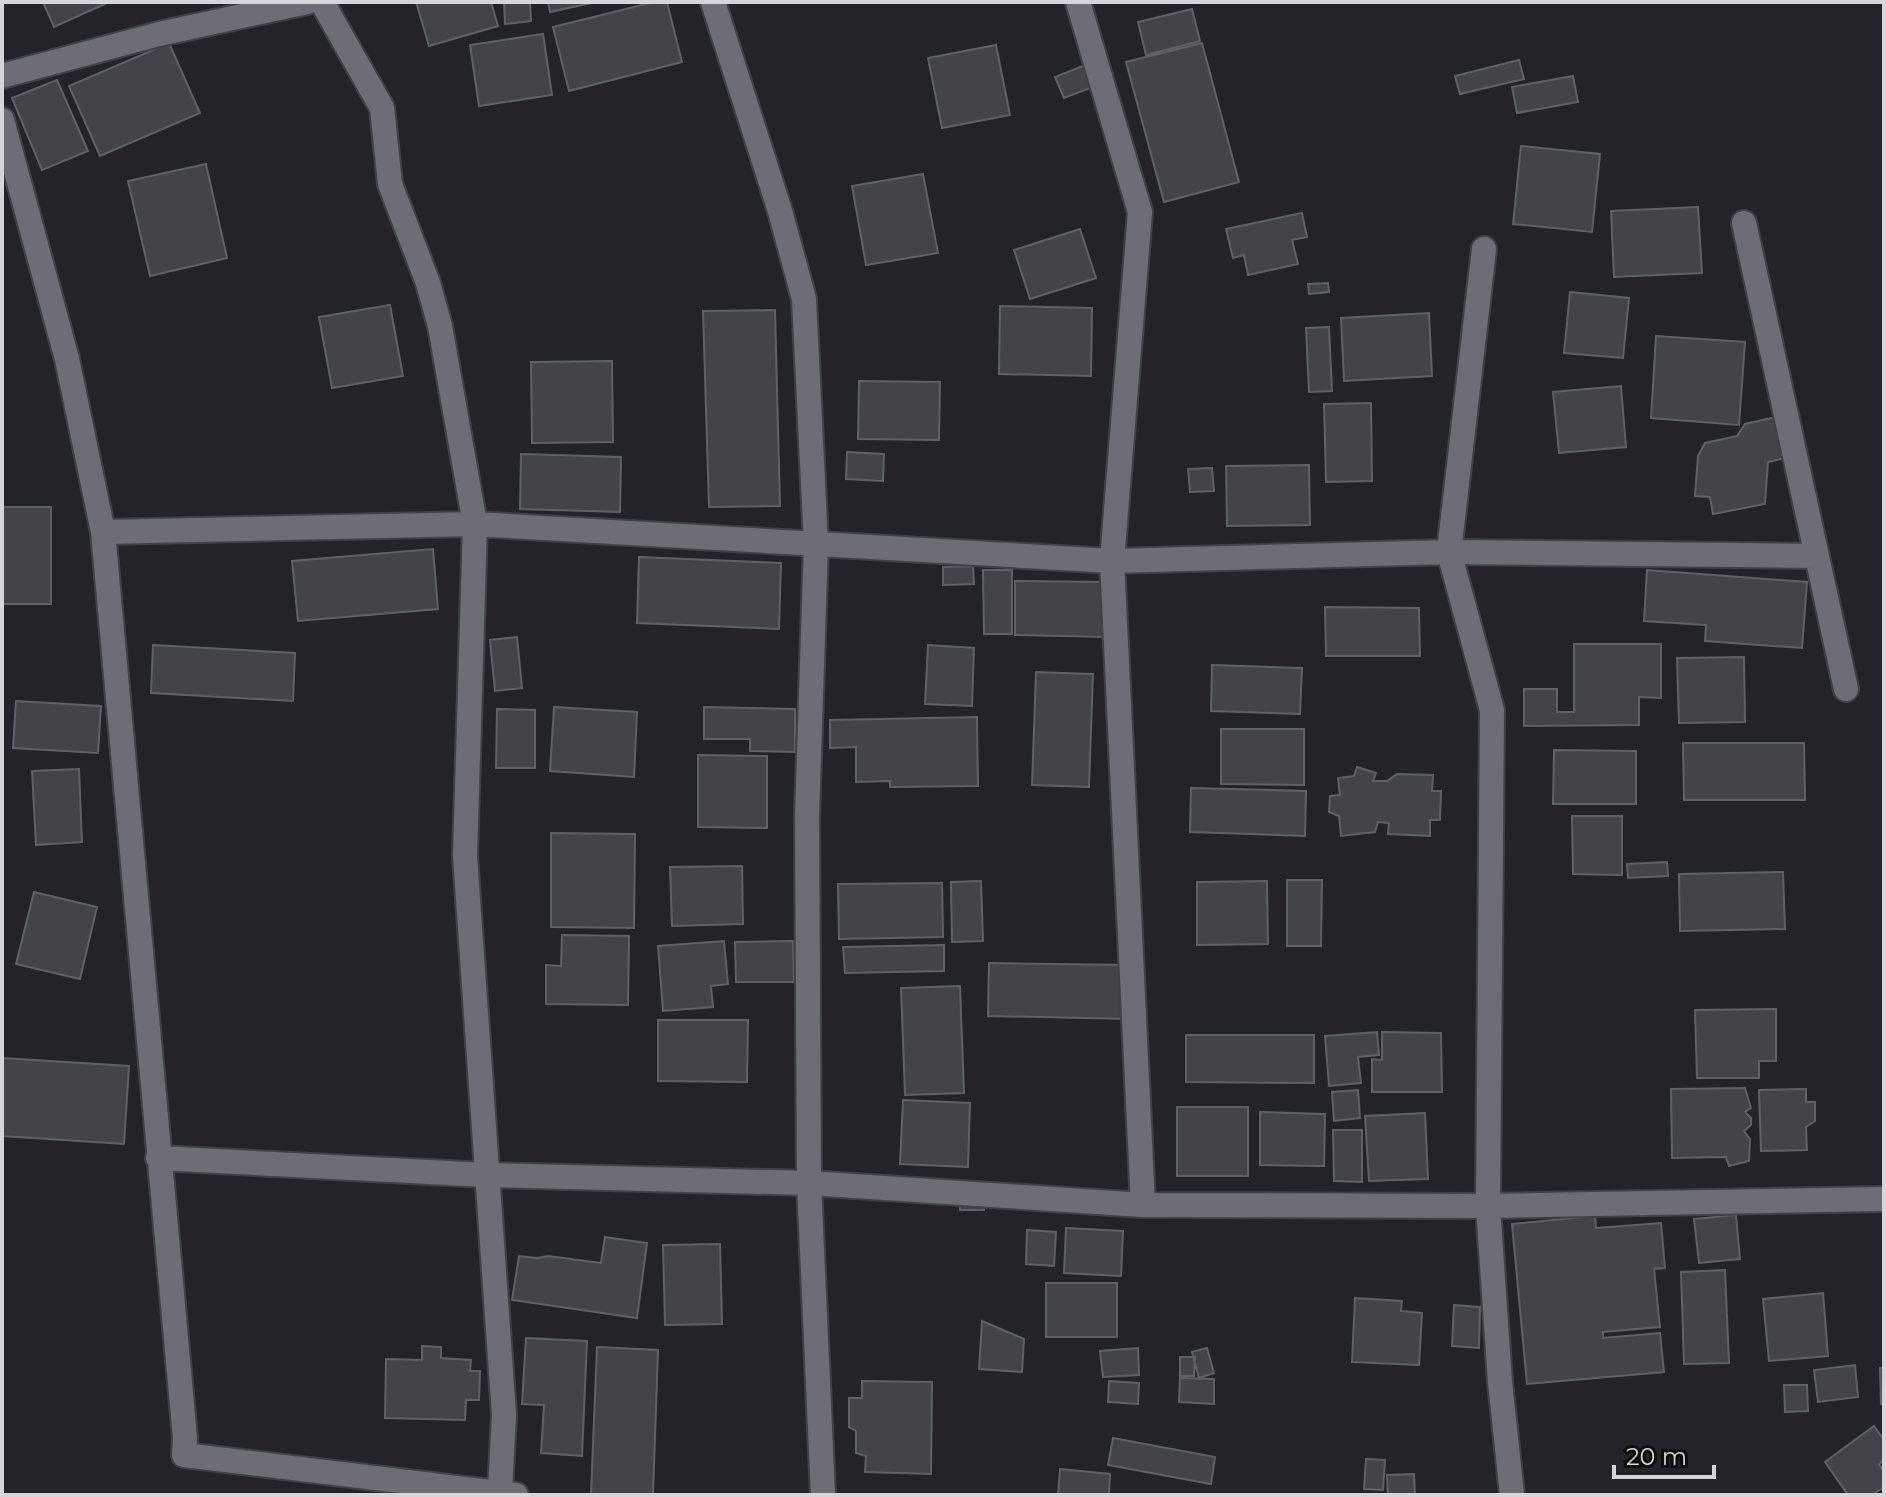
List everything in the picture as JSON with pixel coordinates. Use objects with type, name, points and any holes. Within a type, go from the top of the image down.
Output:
[{"type":"street","points":[[2,76],[159,34],[213,11],[307,2]]},
{"type":"street","points":[[2,120],[67,359],[103,532],[185,1438],[184,1455],[508,1493],[465,856],[475,524],[440,326],[428,283],[390,184],[382,108],[322,2]]},
{"type":"street","points":[[713,2],[780,211],[804,299],[816,544],[807,816],[809,1183],[823,1495]]},
{"type":"street","points":[[1078,2],[1140,212],[1112,561],[1143,1205]]},
{"type":"street","points":[[1744,223],[1846,689]]},
{"type":"street","points":[[1484,249],[1449,552],[1492,710],[1488,1206],[1500,1382],[1512,1495]]},
{"type":"street","points":[[103,532],[475,524],[1112,561],[1449,552],[1817,556]]},
{"type":"street","points":[[158,1158],[487,1175],[809,1183],[1143,1205],[1488,1206],[1884,1199]]},
{"type":"building","points":[[43,2],[107,2],[107,3],[54,27]]},
{"type":"building","points":[[416,2],[491,2],[498,26],[429,46]]},
{"type":"building","points":[[504,2],[530,2],[531,21],[505,24]]},
{"type":"building","points":[[548,2],[596,2],[550,12]]},
{"type":"building","points":[[654,2],[667,2],[682,62],[569,91],[553,27]]},
{"type":"building","points":[[1192,9],[1200,41],[1146,55],[1138,22]]},
{"type":"building","points":[[543,34],[552,95],[479,106],[470,45]]},
{"type":"building","points":[[169,43],[200,113],[100,156],[69,86]]},
{"type":"building","points":[[1202,43],[1239,182],[1164,202],[1126,62]]},
{"type":"building","points":[[996,45],[1010,115],[942,128],[928,58]]},
{"type":"building","points":[[1519,60],[1524,79],[1460,94],[1455,76]]},
{"type":"building","points":[[1085,65],[1093,87],[1064,98],[1055,77]]},
{"type":"building","points":[[1573,76],[1578,102],[1517,113],[1512,87]]},
{"type":"building","points":[[57,80],[88,151],[42,170],[12,98]]},
{"type":"building","points":[[1521,146],[1600,154],[1592,232],[1513,224]]},
{"type":"building","points":[[206,164],[227,258],[150,276],[128,181]]},
{"type":"building","points":[[923,174],[938,253],[866,265],[852,186]]},
{"type":"building","points":[[1698,207],[1702,273],[1614,277],[1611,211]]},
{"type":"building","points":[[1302,213],[1307,237],[1292,240],[1298,264],[1248,275],[1244,255],[1233,258],[1226,229]]},
{"type":"building","points":[[1080,229],[1096,278],[1030,299],[1014,250]]},
{"type":"building","points":[[1328,283],[1329,292],[1309,294],[1308,284]]},
{"type":"building","points":[[1570,292],[1629,298],[1623,358],[1564,353]]},
{"type":"building","points":[[390,305],[403,376],[332,388],[319,317]]},
{"type":"building","points":[[1000,306],[1092,308],[1091,376],[999,374]]},
{"type":"building","points":[[775,310],[780,506],[709,507],[703,311]]},
{"type":"building","points":[[1429,313],[1432,376],[1344,381],[1341,318]]},
{"type":"building","points":[[1329,327],[1332,391],[1309,392],[1306,328]]},
{"type":"building","points":[[1656,336],[1745,342],[1739,425],[1651,418]]},
{"type":"building","points":[[612,361],[613,442],[532,443],[531,362]]},
{"type":"building","points":[[859,381],[940,382],[939,440],[858,439]]},
{"type":"building","points":[[1621,386],[1626,447],[1559,453],[1553,392]]},
{"type":"building","points":[[1371,403],[1372,481],[1326,482],[1324,404]]},
{"type":"building","points":[[1776,417],[1785,458],[1768,462],[1765,504],[1713,514],[1710,497],[1695,496],[1698,456],[1705,443],[1737,436],[1745,424]]},
{"type":"building","points":[[847,452],[884,454],[883,481],[846,479]]},
{"type":"building","points":[[521,454],[621,457],[620,512],[520,509]]},
{"type":"building","points":[[1309,465],[1310,525],[1227,526],[1226,466]]},
{"type":"building","points":[[1212,468],[1214,491],[1190,492],[1188,469]]},
{"type":"building","points":[[2,507],[51,507],[51,604],[2,604]]},
{"type":"building","points":[[433,549],[438,609],[298,621],[292,561]]},
{"type":"building","points":[[639,557],[781,563],[779,629],[637,623]]},
{"type":"building","points":[[973,566],[974,584],[943,585],[943,567]]},
{"type":"building","points":[[983,570],[1012,570],[1012,634],[984,634]]},
{"type":"building","points":[[1647,570],[1807,582],[1802,648],[1705,641],[1706,625],[1644,621]]},
{"type":"building","points":[[1015,581],[1108,582],[1107,637],[1015,635]]},
{"type":"building","points":[[1325,607],[1419,608],[1420,656],[1326,656]]},
{"type":"building","points":[[517,637],[522,688],[495,691],[490,640]]},
{"type":"building","points":[[1574,644],[1661,644],[1661,698],[1639,697],[1639,725],[1524,726],[1524,689],[1557,689],[1557,712],[1574,712]]},
{"type":"building","points":[[153,645],[295,653],[293,701],[151,693]]},
{"type":"building","points":[[928,645],[974,648],[972,706],[925,704]]},
{"type":"building","points":[[1744,657],[1745,722],[1679,723],[1677,658]]},
{"type":"building","points":[[1212,665],[1302,668],[1300,714],[1211,711]]},
{"type":"building","points":[[1036,672],[1093,674],[1089,787],[1032,785]]},
{"type":"building","points":[[16,701],[101,706],[98,753],[13,748]]},
{"type":"building","points":[[554,707],[637,712],[634,777],[550,771]]},
{"type":"building","points":[[704,707],[795,709],[795,752],[750,751],[750,739],[704,739]]},
{"type":"building","points":[[497,709],[535,710],[535,768],[496,768]]},
{"type":"building","points":[[977,717],[978,786],[890,787],[890,781],[856,782],[856,747],[830,748],[830,720]]},
{"type":"building","points":[[1221,729],[1304,729],[1304,785],[1221,784]]},
{"type":"building","points":[[1683,743],[1804,743],[1805,800],[1684,800]]},
{"type":"building","points":[[1554,750],[1636,751],[1636,804],[1553,804]]},
{"type":"building","points":[[698,755],[767,756],[767,828],[698,827]]},
{"type":"building","points":[[1357,767],[1376,773],[1373,781],[1387,781],[1397,774],[1433,775],[1432,791],[1441,791],[1440,820],[1430,820],[1430,836],[1388,834],[1389,823],[1378,822],[1375,832],[1341,836],[1339,816],[1329,812],[1330,796],[1340,795],[1338,778],[1354,776]]},
{"type":"building","points":[[79,769],[82,842],[36,845],[32,771]]},
{"type":"building","points":[[1191,788],[1306,791],[1305,836],[1190,832]]},
{"type":"building","points":[[1572,816],[1622,816],[1622,875],[1573,874]]},
{"type":"building","points":[[551,833],[635,834],[634,928],[551,927]]},
{"type":"building","points":[[1667,862],[1668,876],[1628,878],[1627,864]]},
{"type":"building","points":[[742,866],[743,924],[672,926],[670,867]]},
{"type":"building","points":[[1783,872],[1785,929],[1680,931],[1679,874]]},
{"type":"building","points":[[1287,880],[1322,880],[1321,946],[1287,946]]},
{"type":"building","points":[[981,881],[983,941],[952,942],[951,882]]},
{"type":"building","points":[[1267,881],[1268,944],[1197,945],[1197,882]]},
{"type":"building","points":[[942,883],[943,937],[839,939],[838,884]]},
{"type":"building","points":[[34,892],[97,907],[80,979],[16,964]]},
{"type":"building","points":[[562,935],[629,936],[628,1005],[546,1004],[546,965],[561,966]]},
{"type":"building","points":[[724,941],[728,984],[711,986],[713,1007],[663,1011],[658,946]]},
{"type":"building","points":[[793,941],[794,982],[736,982],[735,942]]},
{"type":"building","points":[[944,945],[944,971],[845,973],[843,947]]},
{"type":"building","points":[[989,963],[1130,965],[1129,1019],[988,1016]]},
{"type":"building","points":[[960,986],[964,1093],[905,1095],[901,988]]},
{"type":"building","points":[[1776,1009],[1776,1061],[1759,1061],[1759,1078],[1697,1078],[1695,1010]]},
{"type":"building","points":[[658,1020],[748,1020],[747,1082],[658,1081]]},
{"type":"building","points":[[1377,1032],[1379,1055],[1358,1057],[1361,1083],[1329,1086],[1325,1036]]},
{"type":"building","points":[[1382,1032],[1441,1033],[1442,1092],[1372,1092],[1372,1059],[1382,1060]]},
{"type":"building","points":[[1186,1035],[1314,1035],[1314,1083],[1186,1082]]},
{"type":"building","points":[[2,1058],[129,1066],[124,1144],[2,1136]]},
{"type":"building","points":[[1745,1088],[1751,1108],[1745,1112],[1751,1118],[1751,1125],[1744,1131],[1750,1139],[1749,1161],[1729,1166],[1726,1157],[1672,1158],[1671,1089]]},
{"type":"building","points":[[1806,1089],[1806,1102],[1815,1102],[1815,1121],[1806,1127],[1807,1150],[1761,1151],[1759,1090]]},
{"type":"building","points":[[1358,1090],[1360,1118],[1334,1121],[1332,1092]]},
{"type":"building","points":[[903,1100],[970,1103],[968,1167],[900,1164]]},
{"type":"building","points":[[1177,1107],[1248,1107],[1248,1176],[1177,1176]]},
{"type":"building","points":[[1260,1112],[1325,1114],[1324,1166],[1260,1165]]},
{"type":"building","points":[[1425,1113],[1428,1179],[1369,1181],[1365,1116]]},
{"type":"building","points":[[1333,1130],[1362,1130],[1362,1182],[1334,1181]]},
{"type":"building","points":[[983,1186],[984,1210],[960,1210],[959,1187]]},
{"type":"building","points":[[1736,1215],[1740,1259],[1699,1263],[1694,1219]]},
{"type":"building","points":[[1595,1216],[1596,1228],[1661,1223],[1665,1268],[1654,1269],[1660,1327],[1603,1332],[1603,1338],[1660,1333],[1664,1372],[1527,1384],[1512,1224]]},
{"type":"building","points":[[1066,1228],[1123,1231],[1121,1276],[1064,1273]]},
{"type":"building","points":[[1027,1230],[1056,1232],[1054,1266],[1026,1264]]},
{"type":"building","points":[[605,1237],[647,1243],[637,1318],[512,1300],[519,1256],[548,1256],[601,1263]]},
{"type":"building","points":[[720,1244],[722,1324],[665,1325],[663,1245]]},
{"type":"building","points":[[1725,1270],[1729,1363],[1684,1364],[1681,1272]]},
{"type":"building","points":[[1046,1283],[1117,1283],[1117,1337],[1046,1337]]},
{"type":"building","points":[[1823,1293],[1828,1356],[1769,1361],[1763,1299]]},
{"type":"building","points":[[1355,1298],[1402,1301],[1401,1311],[1422,1313],[1419,1365],[1352,1362]]},
{"type":"building","points":[[1454,1305],[1480,1307],[1479,1348],[1452,1346]]},
{"type":"building","points":[[982,1321],[1024,1339],[1022,1372],[979,1369]]},
{"type":"building","points":[[526,1338],[587,1341],[582,1456],[541,1453],[544,1405],[522,1404]]},
{"type":"building","points":[[422,1346],[441,1347],[441,1358],[471,1360],[470,1371],[480,1371],[479,1400],[466,1400],[465,1420],[385,1418],[386,1359],[422,1360]]},
{"type":"building","points":[[597,1347],[658,1350],[653,1495],[591,1494]]},
{"type":"building","points":[[1138,1348],[1139,1375],[1103,1377],[1100,1351]]},
{"type":"building","points":[[1207,1348],[1214,1373],[1199,1378],[1192,1352]]},
{"type":"building","points":[[1180,1357],[1195,1357],[1194,1376],[1180,1376]]},
{"type":"building","points":[[1855,1365],[1858,1397],[1818,1402],[1814,1370]]},
{"type":"building","points":[[1880,1368],[1884,1368],[1884,1404],[1881,1404]]},
{"type":"building","points":[[1180,1378],[1214,1379],[1214,1404],[1179,1402]]},
{"type":"building","points":[[862,1381],[932,1382],[931,1474],[865,1472],[866,1456],[856,1453],[856,1431],[849,1427],[849,1398],[862,1398]]},
{"type":"building","points":[[1109,1381],[1139,1383],[1138,1404],[1108,1402]]},
{"type":"building","points":[[1784,1385],[1807,1385],[1808,1411],[1785,1412]]},
{"type":"building","points":[[1874,1426],[1884,1440],[1884,1460],[1879,1464],[1884,1472],[1884,1487],[1872,1495],[1848,1495],[1825,1462]]},
{"type":"building","points":[[1113,1438],[1215,1457],[1211,1484],[1108,1465]]},
{"type":"building","points":[[1366,1459],[1385,1460],[1383,1490],[1364,1489]]},
{"type":"building","points":[[1060,1469],[1110,1474],[1109,1495],[1058,1495]]},
{"type":"building","points":[[1414,1474],[1415,1495],[1388,1495],[1387,1475]]}]
